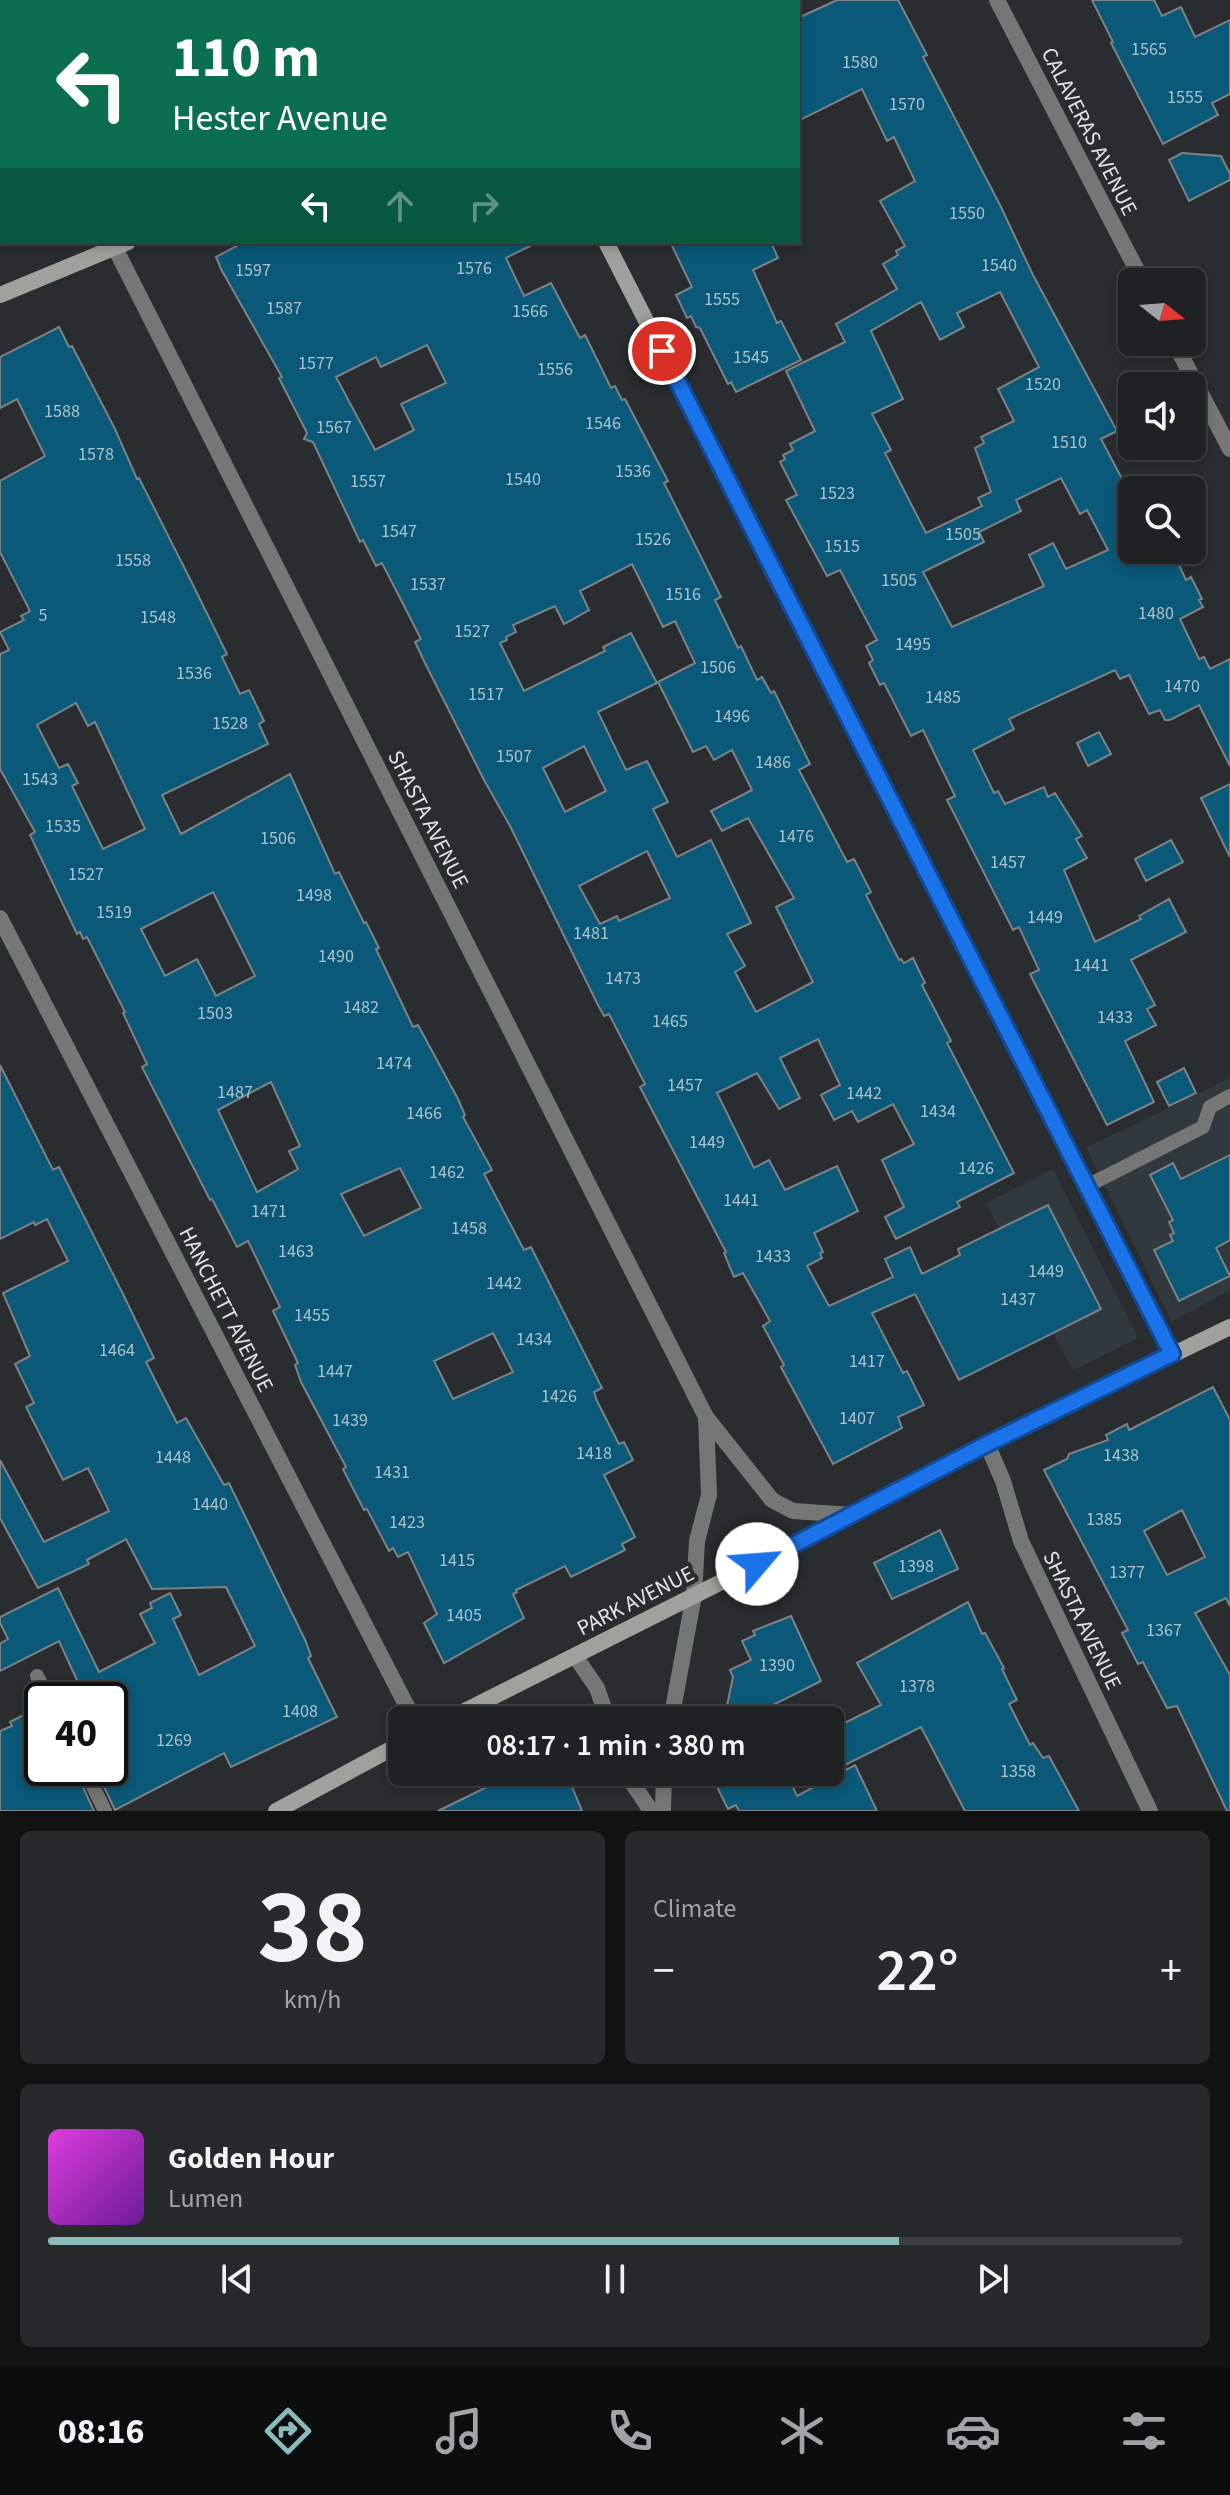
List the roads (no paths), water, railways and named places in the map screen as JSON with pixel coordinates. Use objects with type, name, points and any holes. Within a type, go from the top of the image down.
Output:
[{"type":"street","name":"CALAVERAS AVENUE","points":[[997,0],[1136,268]]},
{"type":"street","points":[[0,295],[118,244]]},
{"type":"street","name":"SHASTA AVENUE","points":[[118,244],[706,1417],[772,1500],[793,1511],[852,1515]]},
{"type":"street","points":[[607,244],[1172,1354]]},
{"type":"street","points":[[1181,356],[1230,449]]},
{"type":"street","name":"HANCHETT AVENUE","points":[[0,918],[407,1706]]},
{"type":"street","name":"PARK AVENUE","points":[[475,1706],[987,1444],[1230,1327]]},
{"type":"street","name":"SHASTA AVENUE","points":[[694,1595],[697,1541],[709,1495],[706,1417]]},
{"type":"street","name":"SHASTA AVENUE","points":[[987,1444],[1003,1481],[1021,1541],[1150,1811]]},
{"type":"street","points":[[674,1706],[694,1595]]},
{"type":"street","points":[[575,1656],[597,1688],[603,1706]]},
{"type":"street","points":[[276,1811],[388,1751]]},
{"type":"street","points":[[634,1786],[651,1811]]},
{"type":"street","points":[[663,1811],[664,1786]]},
{"type":"lane","points":[[1087,1186],[1203,1127],[1210,1107],[1230,1096]]},
{"type":"lane","points":[[37,1676],[40,1682]]},
{"type":"lane","points":[[93,1786],[105,1811]]}]
